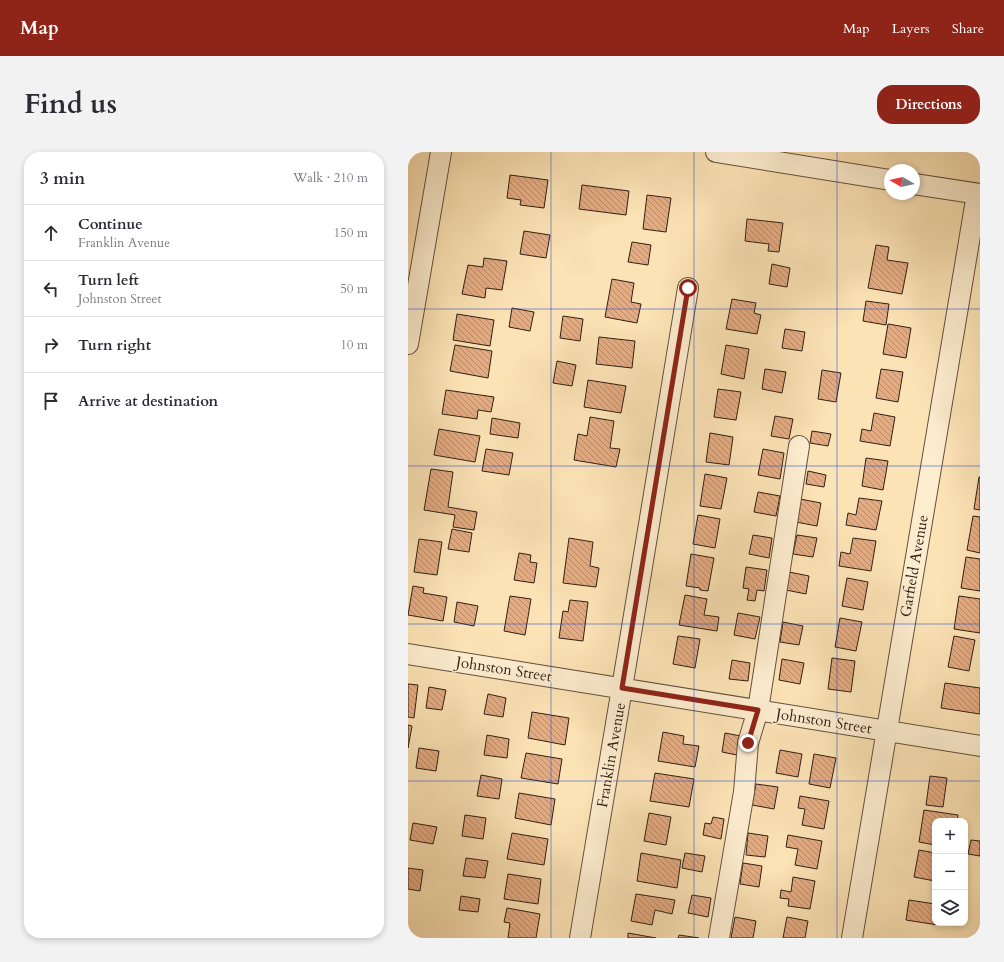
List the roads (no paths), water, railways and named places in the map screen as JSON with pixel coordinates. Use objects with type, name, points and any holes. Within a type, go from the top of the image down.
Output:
[{"type":"street","points":[[408,344],[441,152]]},
{"type":"street","points":[[716,152],[884,179]]},
{"type":"street","points":[[920,185],[978,194]]},
{"type":"street","name":"Garfield Avenue","points":[[852,938],[978,194]]},
{"type":"street","name":"Franklin Avenue","points":[[580,938],[688,288]]},
{"type":"street","points":[[719,938],[744,792],[748,743],[758,710],[799,446]]},
{"type":"street","name":"Johnston Street","points":[[408,654],[980,746]]}]
